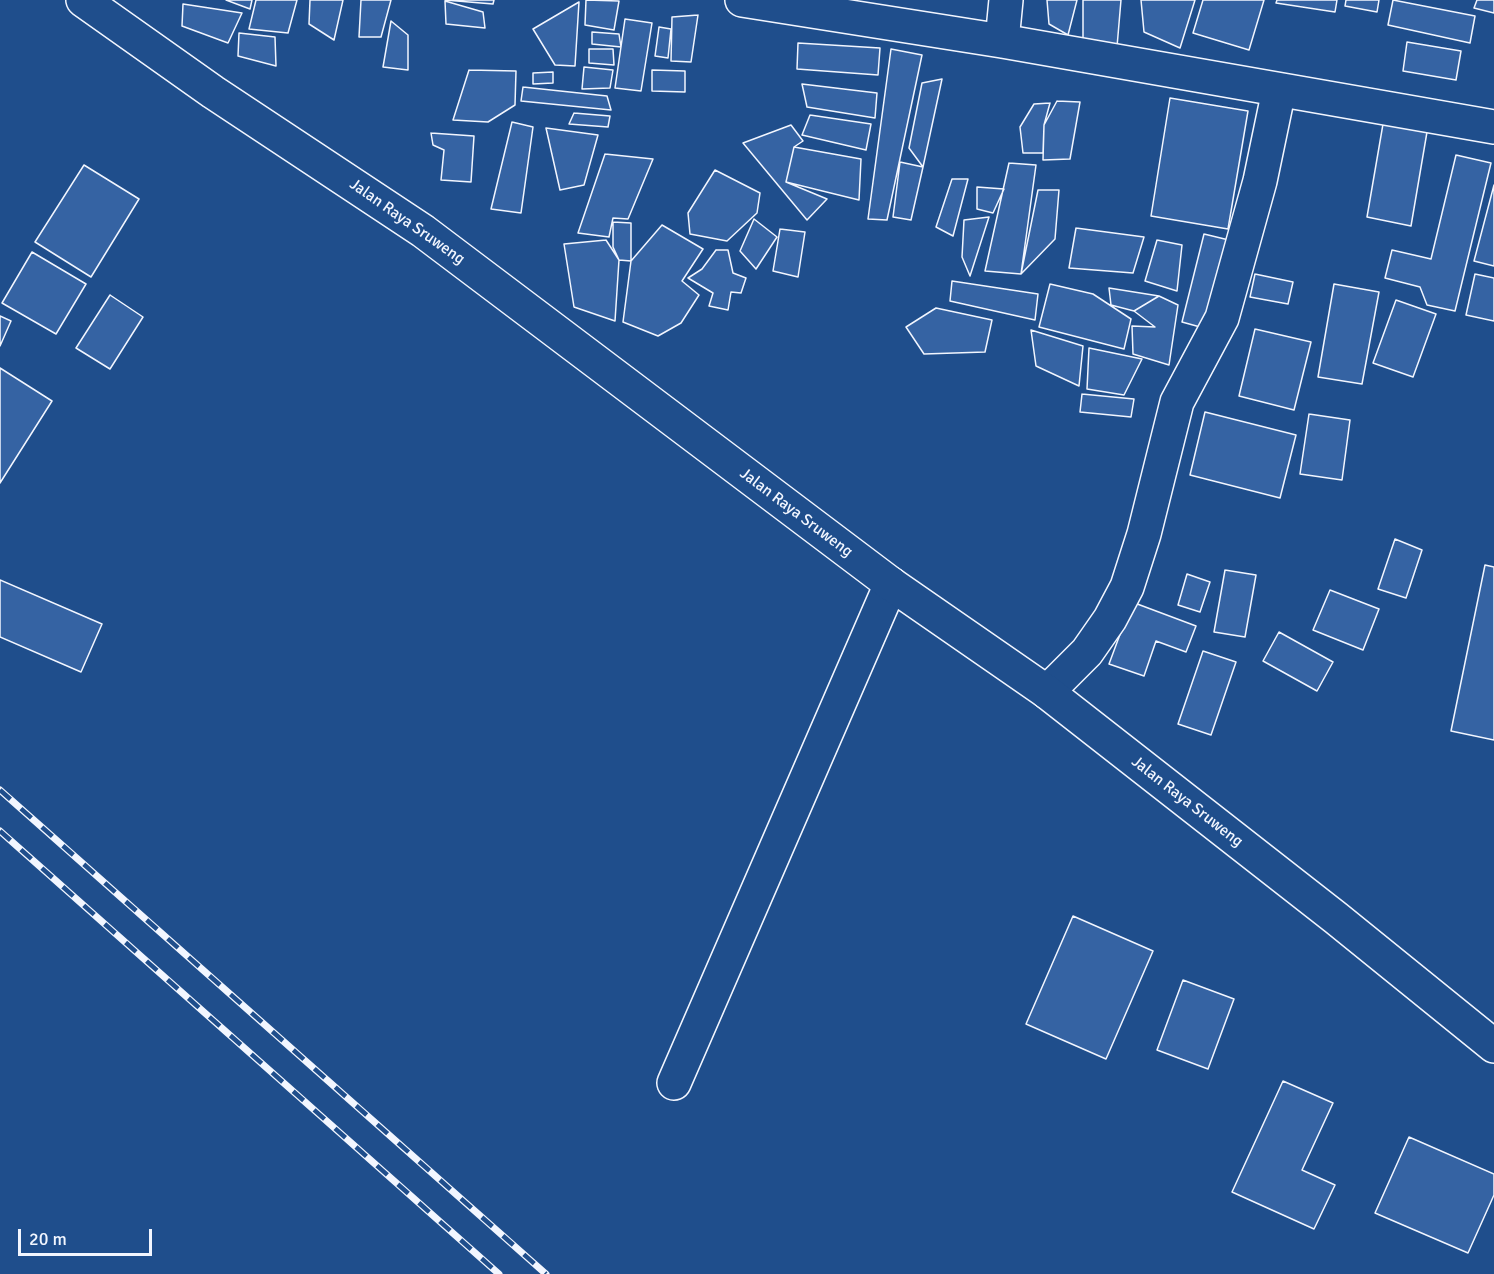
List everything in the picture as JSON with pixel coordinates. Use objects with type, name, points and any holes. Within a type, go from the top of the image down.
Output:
[{"type":"main road","name":"Jalan Raya Sruweng","points":[[83,0],[213,92],[423,231],[891,584],[1047,692],[1336,918],[1494,1047]]},
{"type":"main road","points":[[742,0],[1002,41],[1494,128]]},
{"type":"main road","points":[[1002,41],[1006,0]]},
{"type":"main road","points":[[1047,692],[1086,652],[1110,619],[1127,587],[1144,534],[1177,402],[1222,318],[1260,181],[1279,90]]},
{"type":"main road","points":[[674,1083],[891,584]]},
{"type":"building","points":[[226,0],[252,0],[250,9]]},
{"type":"building","points":[[256,0],[297,0],[288,33],[249,29]]},
{"type":"building","points":[[310,0],[343,0],[334,40],[309,24]]},
{"type":"building","points":[[361,0],[391,0],[381,37],[359,37]]},
{"type":"building","points":[[445,0],[494,0],[493,4]]},
{"type":"building","points":[[586,0],[619,1],[614,30],[585,25]]},
{"type":"building","points":[[1047,0],[1077,0],[1068,35],[1049,24]]},
{"type":"building","points":[[1083,0],[1121,0],[1117,47],[1083,40]]},
{"type":"building","points":[[1141,0],[1195,0],[1180,48],[1144,32]]},
{"type":"building","points":[[1203,0],[1264,0],[1249,50],[1193,33]]},
{"type":"building","points":[[1277,0],[1337,0],[1335,12],[1276,3]]},
{"type":"building","points":[[1346,0],[1379,0],[1377,12],[1345,6]]},
{"type":"building","points":[[1393,0],[1475,16],[1470,43],[1388,25]]},
{"type":"building","points":[[1477,0],[1494,0],[1494,13],[1474,8]]},
{"type":"building","points":[[445,1],[483,12],[485,28],[446,24]]},
{"type":"building","points":[[579,2],[575,66],[555,65],[533,29]]},
{"type":"building","points":[[183,4],[242,13],[228,43],[182,26]]},
{"type":"building","points":[[698,15],[691,62],[671,61],[672,17]]},
{"type":"building","points":[[625,19],[652,23],[641,91],[615,88]]},
{"type":"building","points":[[391,21],[408,35],[408,70],[383,67]]},
{"type":"building","points":[[659,27],[671,29],[668,58],[655,56]]},
{"type":"building","points":[[592,32],[619,34],[621,47],[592,44]]},
{"type":"building","points":[[239,33],[275,37],[276,66],[238,56]]},
{"type":"building","points":[[1407,42],[1461,51],[1456,80],[1403,71]]},
{"type":"building","points":[[798,43],[880,48],[878,75],[797,69]]},
{"type":"building","points":[[589,49],[613,49],[614,65],[589,63]]},
{"type":"building","points":[[891,49],[922,55],[887,220],[868,219]]},
{"type":"building","points":[[584,67],[613,70],[610,88],[582,89]]},
{"type":"building","points":[[469,70],[516,71],[515,105],[488,122],[453,120]]},
{"type":"building","points":[[652,70],[685,71],[685,92],[652,91]]},
{"type":"building","points":[[553,72],[553,83],[533,84],[533,73]]},
{"type":"building","points":[[942,79],[923,167],[909,148],[922,83]]},
{"type":"building","points":[[802,84],[877,93],[875,118],[807,107]]},
{"type":"building","points":[[523,87],[607,96],[611,110],[521,101]]},
{"type":"building","points":[[1170,98],[1248,111],[1228,229],[1151,216]]},
{"type":"building","points":[[1057,101],[1080,102],[1070,159],[1043,160],[1044,125]]},
{"type":"building","points":[[1050,103],[1044,125],[1043,153],[1023,153],[1020,127],[1034,104]]},
{"type":"building","points":[[574,113],[610,116],[608,127],[569,124]]},
{"type":"building","points":[[810,115],[871,124],[866,150],[802,135]]},
{"type":"building","points":[[512,122],[533,127],[521,213],[491,209]]},
{"type":"building","points":[[1383,124],[1427,132],[1411,226],[1367,217]]},
{"type":"building","points":[[791,125],[803,141],[794,147],[786,182],[827,199],[807,220],[743,143]]},
{"type":"building","points":[[546,128],[598,135],[584,185],[560,190]]},
{"type":"building","points":[[431,133],[474,136],[471,182],[441,180],[444,150],[433,145]]},
{"type":"building","points":[[794,147],[861,159],[859,200],[786,182]]},
{"type":"building","points":[[605,154],[653,159],[628,219],[613,218],[609,237],[578,233]]},
{"type":"building","points":[[1456,155],[1491,163],[1455,311],[1427,305],[1420,287],[1385,278],[1392,250],[1431,259]]},
{"type":"building","points":[[900,162],[923,167],[911,220],[893,217]]},
{"type":"building","points":[[1009,163],[1036,165],[1021,274],[985,271]]},
{"type":"building","points":[[84,165],[139,199],[91,277],[35,242]]},
{"type":"building","points":[[715,170],[760,193],[757,213],[727,241],[690,234],[688,213]]},
{"type":"building","points":[[952,179],[968,179],[953,236],[936,227]]},
{"type":"building","points":[[1494,185],[1494,266],[1474,261]]},
{"type":"building","points":[[977,187],[1004,189],[993,213],[977,209]]},
{"type":"building","points":[[1038,190],[1059,190],[1055,239],[1021,274]]},
{"type":"building","points":[[989,217],[970,276],[962,257],[964,220]]},
{"type":"building","points":[[754,219],[777,237],[756,269],[740,251]]},
{"type":"building","points":[[613,222],[631,223],[631,261],[619,260],[613,247]]},
{"type":"building","points":[[662,225],[703,249],[682,281],[699,295],[681,323],[658,336],[623,322],[631,261]]},
{"type":"building","points":[[1076,228],[1144,237],[1133,273],[1069,268]]},
{"type":"building","points":[[780,229],[805,232],[798,277],[773,271]]},
{"type":"building","points":[[1204,234],[1233,241],[1211,330],[1182,322]]},
{"type":"building","points":[[606,240],[619,260],[615,321],[574,307],[564,244]]},
{"type":"building","points":[[1157,240],[1182,245],[1177,291],[1145,281]]},
{"type":"building","points":[[716,250],[728,250],[733,273],[746,278],[741,293],[731,292],[728,310],[709,306],[713,293],[688,278],[702,269]]},
{"type":"building","points":[[32,252],[86,284],[56,334],[2,303]]},
{"type":"building","points":[[1255,274],[1293,282],[1288,304],[1250,297]]},
{"type":"building","points":[[1475,274],[1494,278],[1494,321],[1466,315]]},
{"type":"building","points":[[952,281],[1038,294],[1035,320],[950,301]]},
{"type":"building","points":[[1050,284],[1093,294],[1131,319],[1124,349],[1039,327]]},
{"type":"building","points":[[1334,284],[1379,292],[1362,384],[1318,377]]},
{"type":"building","points":[[1109,288],[1159,296],[1134,311],[1111,305]]},
{"type":"building","points":[[110,295],[143,317],[110,369],[76,348]]},
{"type":"building","points":[[1159,296],[1178,305],[1169,365],[1133,354],[1132,326],[1155,327],[1134,311]]},
{"type":"building","points":[[1396,300],[1436,314],[1413,377],[1373,363]]},
{"type":"building","points":[[936,308],[992,320],[985,352],[924,354],[906,327]]},
{"type":"building","points":[[0,316],[11,321],[0,346]]},
{"type":"building","points":[[1255,329],[1311,342],[1294,410],[1239,396]]},
{"type":"building","points":[[1031,330],[1083,346],[1079,386],[1036,366]]},
{"type":"building","points":[[1089,348],[1142,359],[1124,395],[1087,389]]},
{"type":"building","points":[[0,368],[52,401],[0,483]]},
{"type":"building","points":[[1082,394],[1134,399],[1131,417],[1080,412]]},
{"type":"building","points":[[1205,412],[1296,435],[1280,498],[1190,475]]},
{"type":"building","points":[[1309,414],[1350,420],[1342,480],[1300,474]]},
{"type":"building","points":[[1395,539],[1422,550],[1406,598],[1378,589]]},
{"type":"building","points":[[1485,565],[1494,567],[1494,740],[1451,731]]},
{"type":"building","points":[[1225,570],[1256,575],[1245,637],[1214,632]]},
{"type":"building","points":[[1187,574],[1210,582],[1200,612],[1178,605]]},
{"type":"building","points":[[0,580],[102,624],[81,672],[0,637]]},
{"type":"building","points":[[1330,590],[1379,609],[1363,650],[1313,630]]},
{"type":"building","points":[[1132,602],[1196,626],[1186,652],[1156,641],[1144,676],[1109,664]]},
{"type":"building","points":[[1279,632],[1333,662],[1317,691],[1263,661]]},
{"type":"building","points":[[1203,651],[1236,662],[1211,735],[1178,724]]},
{"type":"building","points":[[1073,916],[1153,951],[1106,1059],[1026,1024]]},
{"type":"building","points":[[1183,980],[1234,999],[1208,1069],[1157,1050]]},
{"type":"building","points":[[1283,1081],[1333,1103],[1302,1170],[1335,1185],[1314,1229],[1232,1192]]},
{"type":"building","points":[[1409,1137],[1494,1174],[1494,1195],[1468,1253],[1375,1213]]},
{"type":"railway","points":[[0,790],[546,1274]]},
{"type":"railway","points":[[0,831],[499,1274]]}]
